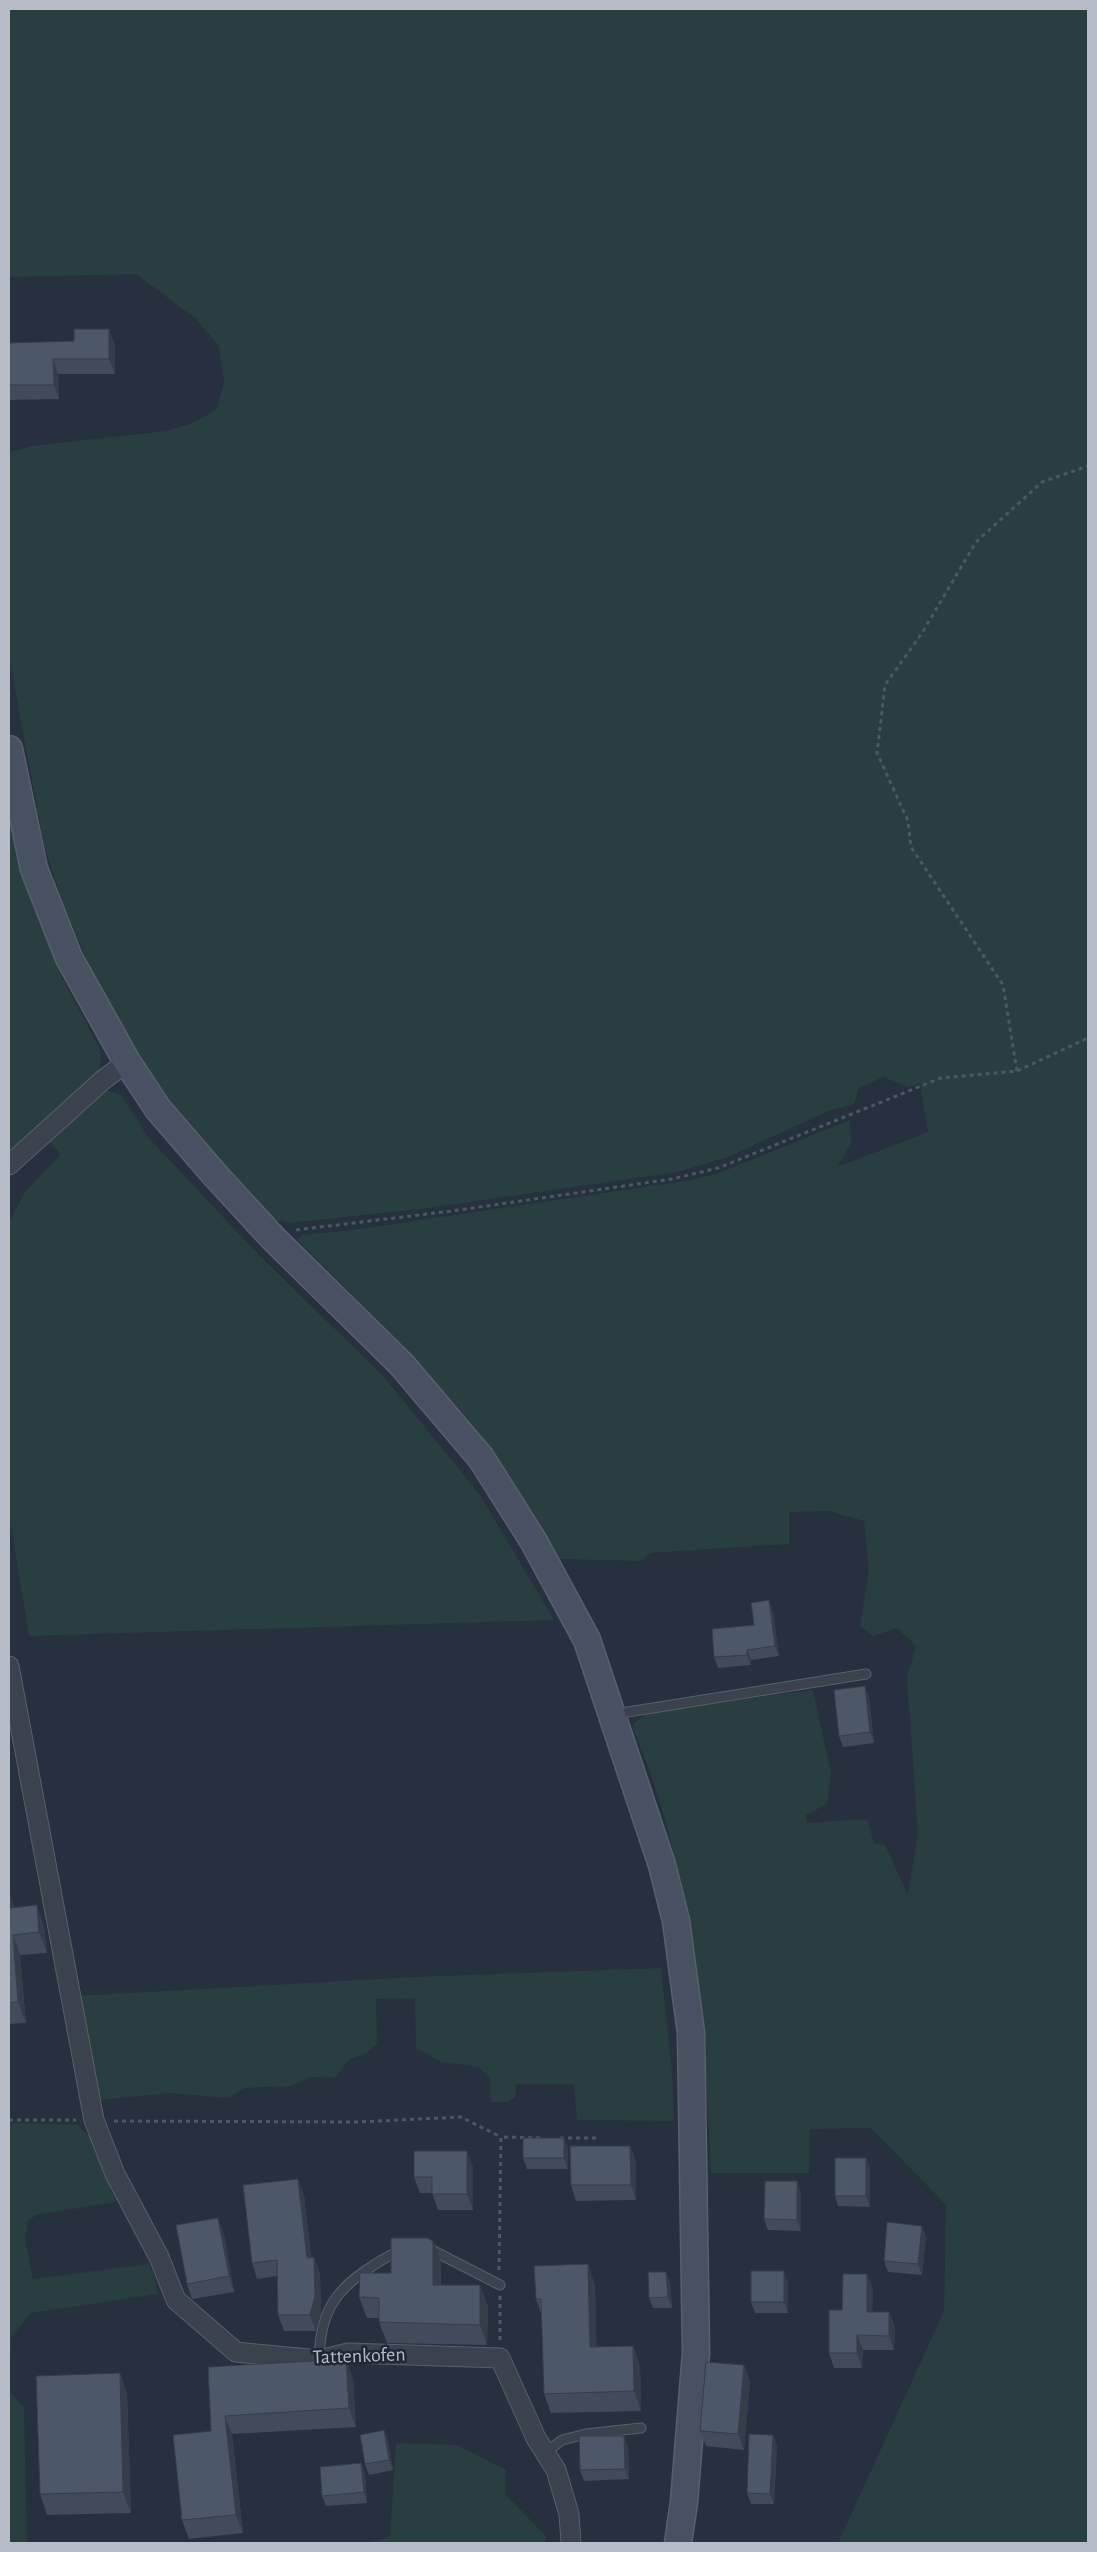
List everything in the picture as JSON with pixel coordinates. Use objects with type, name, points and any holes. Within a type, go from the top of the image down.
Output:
[{"type":"main road","points":[[9,749],[34,869],[69,958],[126,1062],[158,1109],[273,1238],[402,1364],[481,1458],[534,1542],[587,1640],[662,1865],[676,1921],[691,2033],[696,2353],[684,2502],[678,2543]]},
{"type":"street","points":[[9,1165],[103,1080],[126,1062]]},
{"type":"street","name":"Tattenkofen","points":[[9,1666],[94,2120],[116,2174],[159,2257],[176,2300],[236,2352],[319,2360],[348,2353],[500,2358]]},
{"type":"street","points":[[500,2358],[536,2438],[556,2470],[569,2514],[571,2543]]},
{"type":"lane","points":[[612,1715],[866,1674]]},
{"type":"lane","points":[[319,2360],[320,2338],[327,2311],[340,2291],[352,2279],[388,2257],[415,2247],[437,2251],[500,2285]]},
{"type":"lane","points":[[545,2453],[562,2440],[578,2436],[641,2428]]},
{"type":"path","points":[[1017,1070],[1003,985],[911,847],[908,821],[877,753],[885,685],[922,633],[976,542],[1042,482],[1088,466]]},
{"type":"path","points":[[273,1238],[300,1229],[452,1211],[672,1179],[718,1168],[941,1078],[1017,1070],[1088,1038]]},
{"type":"path","points":[[9,2120],[349,2122],[460,2117],[501,2137],[600,2138]]},
{"type":"path","points":[[500,2358],[501,2137]]},
{"type":"green space","points":[[9,9],[1088,9],[1088,2543],[838,2543],[944,2311],[946,2205],[871,2128],[810,2129],[809,2173],[711,2173],[702,2032],[691,1939],[672,1848],[651,1774],[633,1728],[634,1723],[649,1712],[813,1690],[831,1773],[827,1804],[806,1815],[807,1823],[867,1819],[874,1843],[885,1845],[908,1895],[918,1833],[907,1677],[916,1646],[897,1628],[873,1636],[860,1626],[869,1570],[864,1521],[828,1511],[789,1512],[789,1544],[650,1553],[642,1561],[557,1559],[510,1476],[461,1411],[343,1285],[297,1240],[302,1235],[353,1230],[685,1181],[719,1173],[850,1120],[851,1144],[837,1167],[928,1132],[920,1083],[909,1087],[883,1077],[859,1088],[854,1104],[831,1110],[728,1157],[678,1172],[429,1208],[289,1223],[276,1220],[201,1140],[150,1076],[109,1011],[63,904],[44,845],[9,657],[9,452],[33,446],[166,431],[193,423],[217,409],[224,382],[219,346],[196,319],[136,274],[9,277]]},
{"type":"green space","points":[[9,814],[33,904],[59,972],[99,1047],[101,1060],[99,1072],[9,1156]]},
{"type":"green space","points":[[104,1089],[122,1096],[148,1137],[252,1248],[384,1377],[480,1495],[554,1620],[29,1636],[9,1514],[9,1222],[25,1192],[61,1154],[47,1140]]},
{"type":"green space","points":[[661,1968],[672,2072],[674,2121],[577,2120],[574,2084],[516,2084],[515,2097],[509,2102],[491,2102],[490,2079],[479,2067],[441,2062],[416,2048],[415,1998],[376,1999],[377,2044],[367,2053],[349,2060],[335,2078],[311,2077],[290,2086],[244,2088],[229,2098],[168,2093],[99,2100],[75,1996],[415,1977]]},
{"type":"green space","points":[[9,2123],[77,2125],[91,2137],[104,2175],[116,2202],[36,2215],[28,2221],[25,2239],[33,2279],[149,2264],[155,2277],[157,2294],[31,2313],[11,2337],[9,2390]]},
{"type":"green space","points":[[9,2390],[24,2408],[27,2543],[9,2543]]},
{"type":"green space","points":[[396,2443],[457,2445],[506,2470],[505,2494],[546,2536],[545,2543],[365,2543],[390,2537]]},
{"type":"building","points":[[74,329],[109,329],[109,359],[53,359],[54,385],[9,385],[9,343],[74,341]]},
{"type":"building","points":[[769,1600],[775,1646],[747,1650],[747,1655],[714,1657],[712,1629],[754,1625],[751,1603]]},
{"type":"building","points":[[865,1686],[870,1732],[839,1736],[834,1690]]},
{"type":"building","points":[[9,1892],[10,1908],[37,1905],[39,1932],[13,1935],[18,2002],[9,2003]]},
{"type":"building","points":[[523,2138],[564,2138],[564,2158],[523,2158]]},
{"type":"building","points":[[570,2146],[630,2146],[631,2185],[571,2185]]},
{"type":"building","points":[[414,2151],[467,2151],[467,2194],[432,2194],[432,2177],[414,2177]]},
{"type":"building","points":[[835,2158],[866,2158],[866,2196],[835,2196]]},
{"type":"building","points":[[298,2179],[307,2258],[314,2257],[315,2296],[310,2315],[278,2315],[277,2260],[252,2263],[243,2185]]},
{"type":"building","points":[[765,2181],[797,2181],[797,2220],[764,2219]]},
{"type":"building","points":[[218,2218],[229,2276],[187,2284],[176,2225]]},
{"type":"building","points":[[887,2222],[922,2226],[918,2264],[884,2261]]},
{"type":"building","points":[[391,2238],[427,2238],[433,2241],[433,2285],[480,2285],[480,2325],[379,2322],[379,2298],[359,2297],[360,2273],[391,2273]]},
{"type":"building","points":[[588,2264],[590,2347],[633,2346],[634,2391],[544,2394],[541,2299],[536,2299],[534,2266]]},
{"type":"building","points":[[751,2271],[784,2271],[784,2302],[751,2302]]},
{"type":"building","points":[[648,2272],[666,2272],[668,2297],[649,2298]]},
{"type":"building","points":[[843,2274],[867,2274],[867,2312],[889,2312],[889,2336],[857,2335],[857,2353],[829,2353],[829,2310],[842,2310]]},
{"type":"building","points":[[346,2359],[349,2408],[225,2416],[236,2515],[182,2520],[173,2435],[211,2431],[208,2367]]},
{"type":"building","points":[[706,2362],[744,2365],[738,2434],[700,2431]]},
{"type":"building","points":[[120,2373],[123,2492],[40,2494],[36,2376]]},
{"type":"building","points":[[384,2430],[389,2460],[365,2464],[360,2435]]},
{"type":"building","points":[[749,2434],[773,2435],[770,2494],[747,2493]]},
{"type":"building","points":[[579,2436],[624,2436],[625,2469],[580,2470]]},
{"type":"building","points":[[361,2463],[364,2492],[322,2496],[320,2467]]}]
